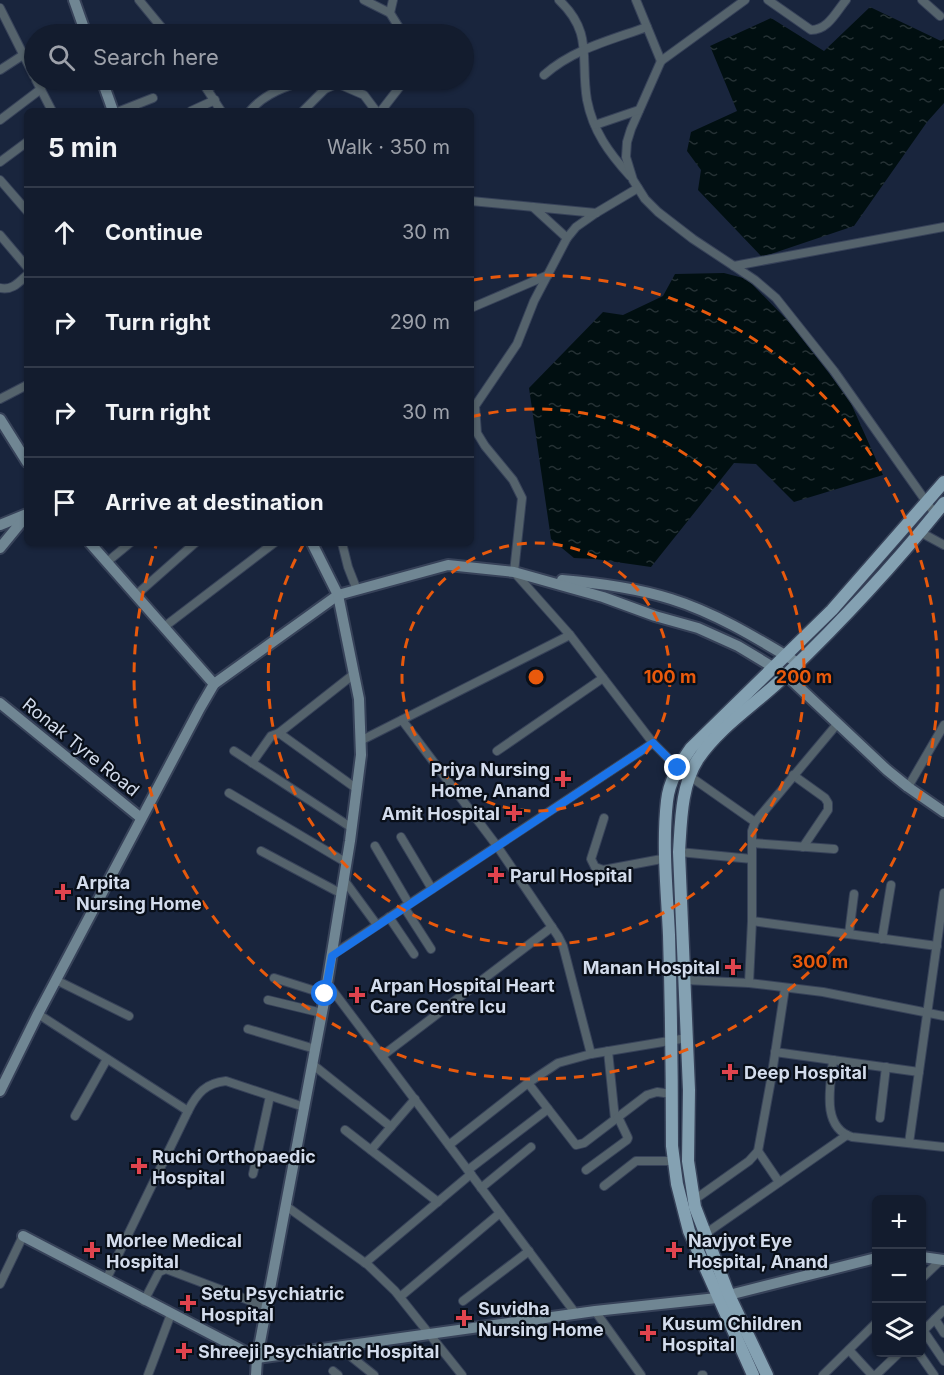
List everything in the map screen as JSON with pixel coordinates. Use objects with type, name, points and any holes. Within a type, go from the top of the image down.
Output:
[{"type":"main road","points":[[767,1375],[689,1231],[674,1161],[667,858],[667,801],[670,785],[678,768],[698,740],[832,610],[944,482]]},
{"type":"main road","points":[[753,1375],[723,1296],[694,1200],[688,1161],[686,980],[679,852],[681,821],[689,777],[699,758],[724,729],[798,663],[864,595],[944,503]]},
{"type":"street","points":[[74,0],[82,24]]},
{"type":"street","points":[[139,0],[159,24]]},
{"type":"street","points":[[364,0],[390,13],[397,24]]},
{"type":"street","points":[[390,13],[393,0]]},
{"type":"street","points":[[559,0],[578,26],[585,49],[587,98],[595,125],[609,151],[658,212],[776,298],[794,318],[935,514]]},
{"type":"street","points":[[636,0],[661,61]]},
{"type":"street","points":[[633,180],[626,157],[631,129],[661,61],[745,0]]},
{"type":"street","points":[[768,0],[811,30],[826,26],[846,0]]},
{"type":"street","points":[[922,0],[940,16]]},
{"type":"street","points":[[0,8],[23,55],[0,70]]},
{"type":"street","points":[[544,75],[555,65],[585,49],[647,27]]},
{"type":"street","points":[[0,120],[40,90]]},
{"type":"street","points":[[42,90],[50,108]]},
{"type":"street","points":[[106,90],[112,108]]},
{"type":"street","points":[[208,90],[219,108]]},
{"type":"street","points":[[253,108],[275,90]]},
{"type":"street","points":[[306,108],[324,90]]},
{"type":"street","points":[[383,108],[397,90]]},
{"type":"street","points":[[357,91],[364,95],[374,108]]},
{"type":"street","points":[[128,108],[153,98]]},
{"type":"street","points":[[198,108],[215,100]]},
{"type":"street","points":[[595,125],[639,110]]},
{"type":"street","points":[[0,162],[24,144]]},
{"type":"street","points":[[0,180],[24,208]]},
{"type":"street","points":[[638,188],[576,227],[567,238],[534,301],[517,344],[475,406],[474,436],[513,480],[522,498],[514,572],[570,635],[653,743],[689,777],[755,822]]},
{"type":"street","points":[[18,201],[24,196]]},
{"type":"street","points":[[474,201],[596,213]]},
{"type":"street","points":[[533,207],[567,238]]},
{"type":"street","points":[[734,266],[944,226]]},
{"type":"street","points":[[0,235],[24,263]]},
{"type":"street","points":[[474,307],[548,275]]},
{"type":"street","points":[[0,288],[6,290],[12,288],[24,278]]},
{"type":"street","points":[[0,399],[24,387]]},
{"type":"street","points":[[0,419],[24,457]]},
{"type":"street","points":[[0,525],[24,515]]},
{"type":"street","points":[[0,548],[24,518]]},
{"type":"street","points":[[920,532],[944,545]]},
{"type":"street","points":[[93,546],[214,684]]},
{"type":"street","points":[[107,562],[126,546]]},
{"type":"street","points":[[136,595],[192,546]]},
{"type":"street","points":[[164,627],[270,546]]},
{"type":"street","points":[[256,1375],[257,1358],[332,956],[361,755],[359,699],[338,595],[314,546]]},
{"type":"street","points":[[343,546],[357,590]]},
{"type":"street","points":[[0,1091],[141,818],[214,684],[338,595],[448,565],[514,572],[541,578],[698,628],[774,666],[908,787],[944,812]]},
{"type":"street","points":[[541,578],[607,584],[671,599],[709,614],[763,641],[798,663]]},
{"type":"street","points":[[360,741],[570,635]]},
{"type":"street","points":[[252,763],[271,736],[279,733],[354,674]]},
{"type":"street","points":[[497,751],[603,678]]},
{"type":"street","name":"Ronak Tyre Road","points":[[0,703],[141,818]]},
{"type":"street","points":[[402,720],[497,846],[563,946],[591,1054]]},
{"type":"street","points":[[749,983],[752,831],[755,822],[838,723]]},
{"type":"street","points":[[908,787],[944,725]]},
{"type":"street","points":[[279,733],[357,789]]},
{"type":"street","points":[[332,956],[653,743]]},
{"type":"street","points":[[234,751],[352,828]]},
{"type":"street","points":[[793,775],[825,798],[828,803],[828,810],[803,847]]},
{"type":"street","points":[[229,793],[346,863]]},
{"type":"street","points":[[604,818],[591,859],[595,867],[603,870],[667,858]]},
{"type":"street","points":[[401,837],[432,889]]},
{"type":"street","points":[[752,843],[834,849]]},
{"type":"street","points":[[375,846],[431,949]]},
{"type":"street","points":[[261,851],[342,894]]},
{"type":"street","points":[[679,852],[752,859]]},
{"type":"street","points":[[344,880],[377,925]]},
{"type":"street","points":[[882,939],[891,885]]},
{"type":"street","points":[[909,1143],[944,893]]},
{"type":"street","points":[[849,934],[854,894]]},
{"type":"street","points":[[389,917],[414,954]]},
{"type":"street","points":[[752,921],[937,946]]},
{"type":"street","points":[[382,1056],[552,927]]},
{"type":"street","points":[[274,978],[326,988],[415,1099],[576,1314]]},
{"type":"street","points":[[56,980],[129,1016]]},
{"type":"street","points":[[686,980],[749,983],[822,993],[944,1016]]},
{"type":"street","points":[[694,1200],[749,1161],[758,1151],[785,988]]},
{"type":"street","points":[[268,1000],[322,1013]]},
{"type":"street","points":[[38,1014],[188,1111]]},
{"type":"street","points":[[248,1029],[315,1049]]},
{"type":"street","points":[[449,1145],[528,1083],[558,1063],[591,1054],[687,1038]]},
{"type":"street","points":[[586,1170],[628,1138],[616,1118],[608,1051]]},
{"type":"street","points":[[775,1052],[919,1072]]},
{"type":"street","points":[[75,1116],[107,1059]]},
{"type":"street","points":[[833,1060],[829,1106],[837,1124],[847,1135],[944,1147]]},
{"type":"street","points":[[312,1064],[391,1127]]},
{"type":"street","points":[[880,1119],[886,1067]]},
{"type":"street","points":[[106,1280],[194,1098],[203,1089],[213,1082],[226,1081],[304,1107]]},
{"type":"street","points":[[528,1083],[576,1145],[584,1143],[647,1095],[657,1092],[672,1094]]},
{"type":"street","points":[[253,1174],[270,1096]]},
{"type":"street","points":[[371,1150],[415,1099]]},
{"type":"street","points":[[365,1263],[470,1172],[548,1109]]},
{"type":"street","points":[[345,1130],[438,1202]]},
{"type":"street","points":[[705,1234],[847,1135]]},
{"type":"street","points":[[481,1188],[531,1147]]},
{"type":"street","points":[[758,1151],[779,1182]]},
{"type":"street","points":[[604,1186],[636,1161],[674,1161]]},
{"type":"street","points":[[286,1206],[365,1263],[400,1297],[462,1375]]},
{"type":"street","points":[[400,1297],[500,1213]]},
{"type":"street","points":[[0,1284],[23,1236],[257,1358],[595,1311],[723,1296],[872,1259]]},
{"type":"street","points":[[463,1301],[529,1251]]},
{"type":"street","points":[[926,1258],[942,1260]]},
{"type":"street","points":[[926,1274],[942,1260]]},
{"type":"street","points":[[144,1301],[159,1272],[166,1269],[267,1307]]},
{"type":"street","points":[[926,1327],[944,1310]]},
{"type":"street","points":[[595,1311],[640,1375]]},
{"type":"street","points":[[148,1375],[171,1314]]},
{"type":"street","points":[[934,1319],[944,1332]]},
{"type":"street","points":[[829,1373],[872,1327]]},
{"type":"street","points":[[926,1336],[944,1361]]},
{"type":"street","points":[[339,1347],[374,1375]]},
{"type":"street","points":[[849,1350],[874,1375],[895,1357]]},
{"type":"street","points":[[921,1357],[934,1375]]},
{"type":"water","points":[[870,7],[941,41],[944,39],[944,103],[927,122],[854,226],[762,257],[698,190],[701,170],[687,151],[691,132],[737,111],[710,46],[771,18],[824,51]]},
{"type":"water","points":[[724,273],[747,279],[790,323],[849,399],[883,475],[794,502],[756,464],[734,463],[651,567],[574,558],[551,539],[529,388],[603,312],[623,315],[663,296],[675,274]]},
{"type":"place","name":"Priya Nursing Home, Anand","points":[[563,779]]},
{"type":"place","name":"Amit Hospital","points":[[514,813]]},
{"type":"place","name":"Parul Hospital","points":[[496,875]]},
{"type":"place","name":"Arpita Nursing Home","points":[[63,892]]},
{"type":"place","name":"Manan Hospital","points":[[733,967]]},
{"type":"place","name":"Arpan Hospital Heart Care Centre Icu","points":[[357,995]]},
{"type":"place","name":"Deep Hospital","points":[[730,1072]]},
{"type":"place","name":"Ruchi Orthopaedic Hospital","points":[[139,1166]]},
{"type":"place","name":"Morlee Medical Hospital","points":[[92,1250]]},
{"type":"place","name":"Navjyot Eye Hospital, Anand","points":[[674,1250]]},
{"type":"place","name":"Setu Psychiatric Hospital","points":[[188,1303]]},
{"type":"place","name":"Suvidha Nursing Home","points":[[464,1318]]},
{"type":"place","name":"Kusum Children Hospital","points":[[648,1333]]},
{"type":"place","name":"Shreeji Psychiatric Hospital","points":[[184,1351]]},
{"type":"route","points":[[325,994],[332,956],[653,743],[678,768]]}]
